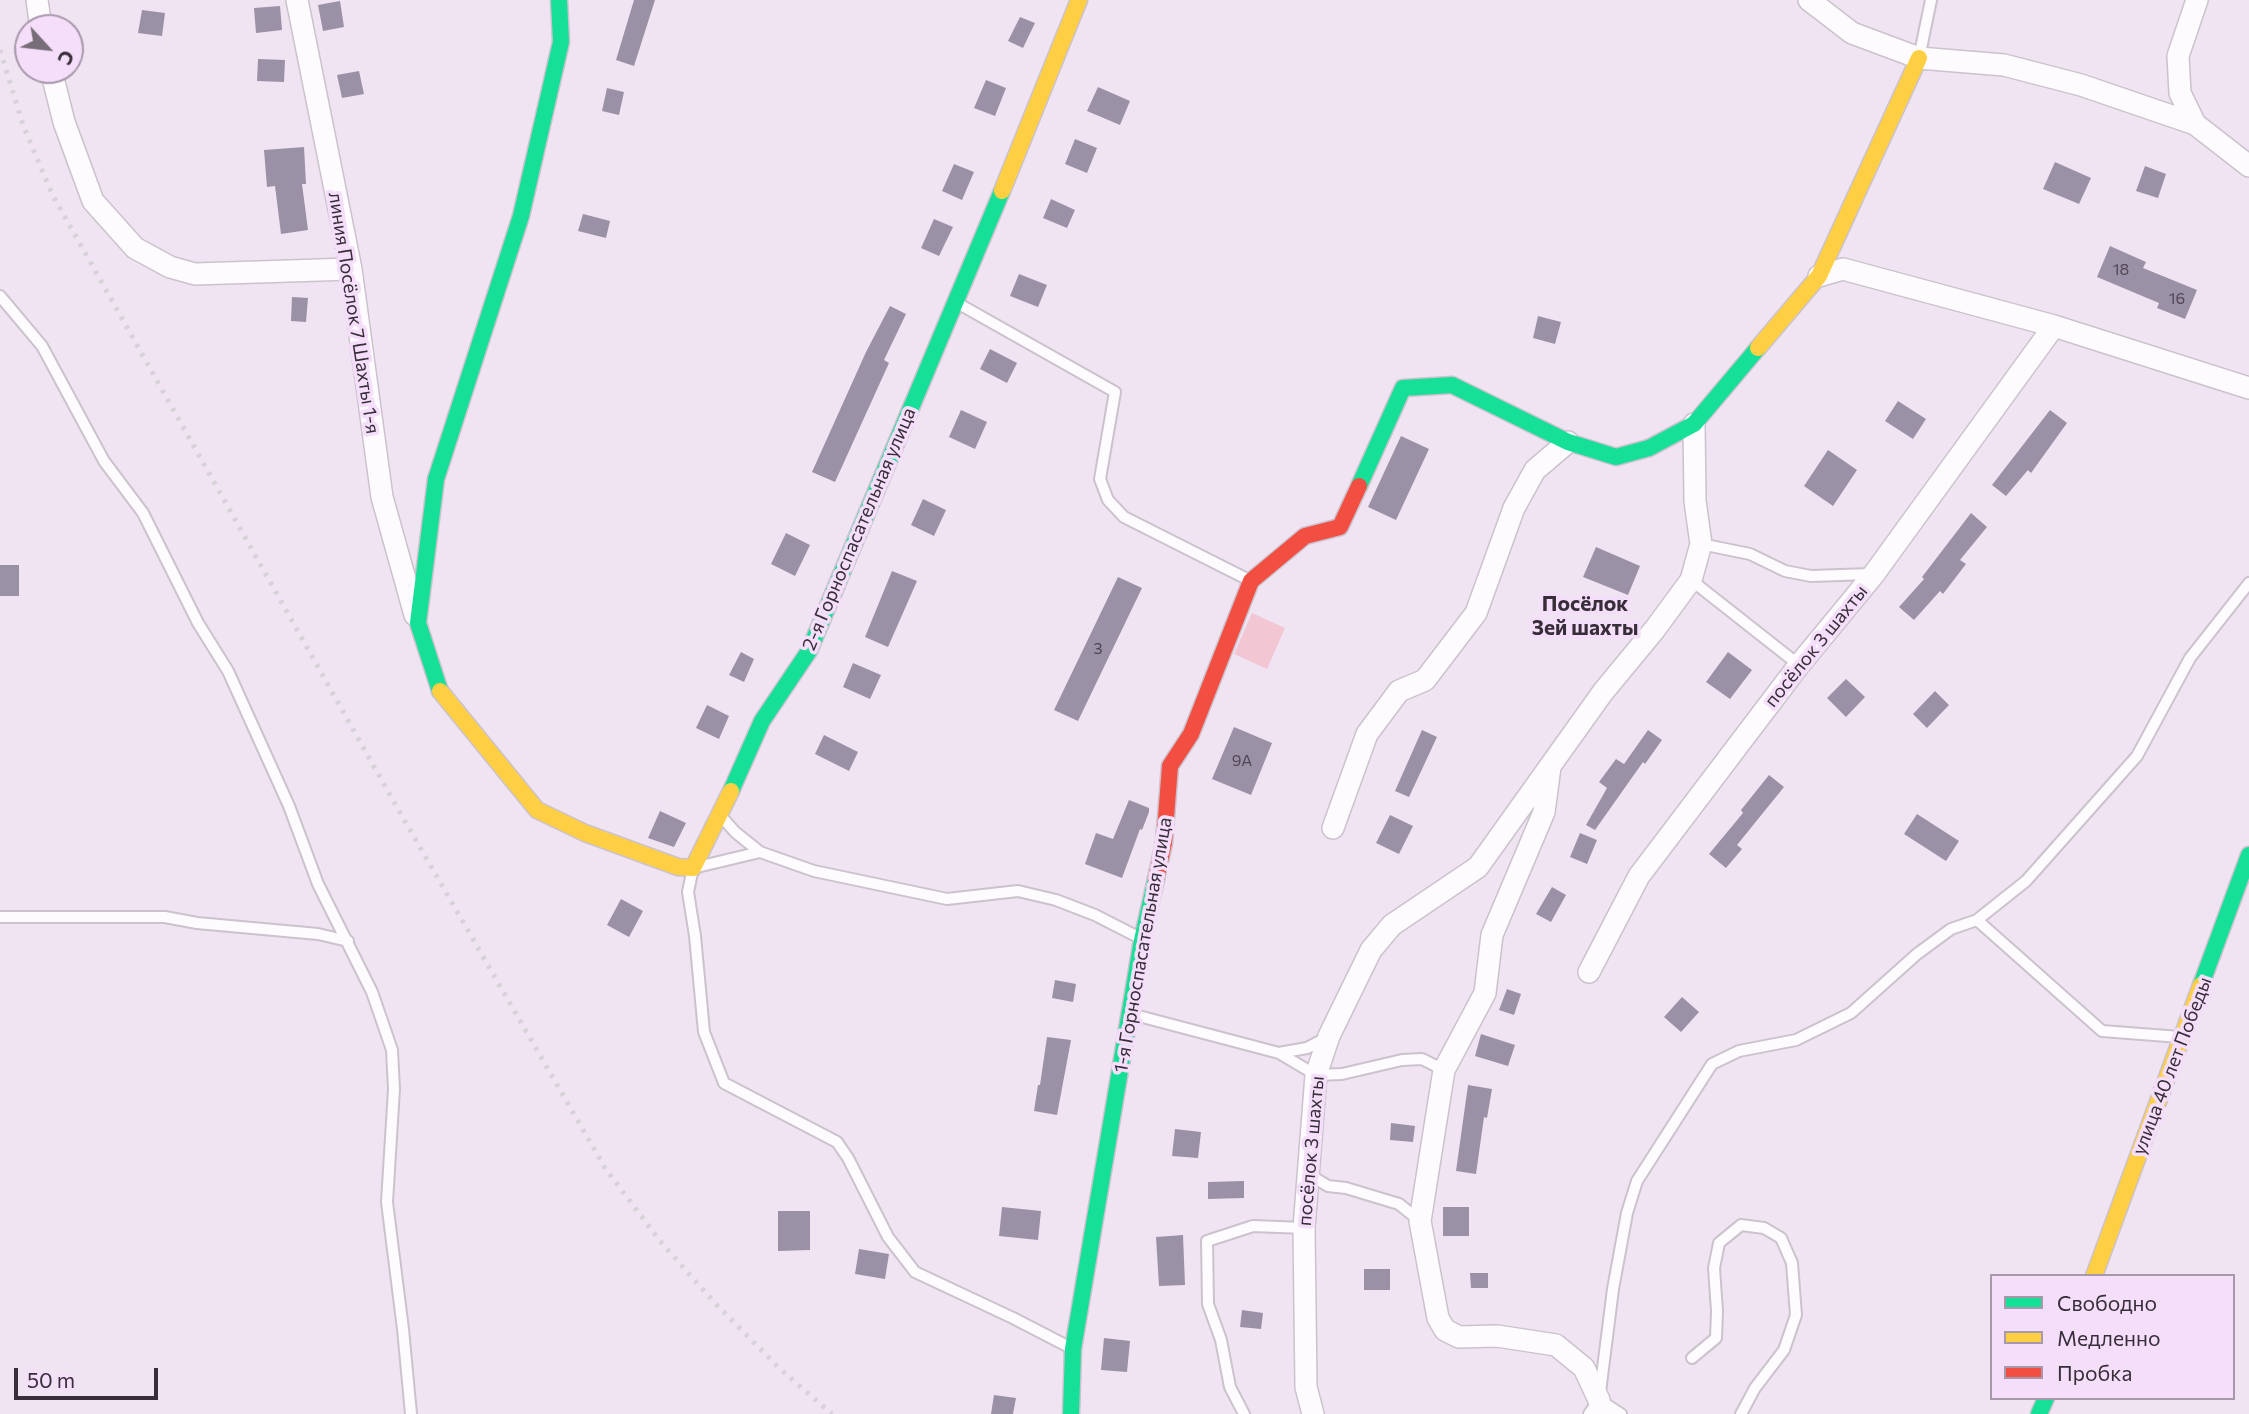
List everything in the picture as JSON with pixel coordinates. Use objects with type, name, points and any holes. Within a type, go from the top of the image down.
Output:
[{"type":"street","name":"линия Посёлок 7 Шахты 1-я","points":[[297,0],[351,269],[382,497],[418,623]]},
{"type":"street","points":[[559,0],[561,42],[521,216],[436,479],[418,623],[437,687],[537,810],[584,833],[678,867],[693,868]]},
{"type":"street","name":"2-я Горноспасательная улица","points":[[693,868],[762,721],[809,651],[957,302],[1079,0]]},
{"type":"street","points":[[1809,0],[1852,33],[1919,58],[2004,65],[2081,85],[2194,124],[2249,166]]},
{"type":"street","points":[[2194,124],[2180,93],[2178,56],[2197,0]]},
{"type":"street","points":[[1333,828],[1367,734],[1399,691],[1425,680],[1476,613],[1514,508],[1535,470],[1568,442],[1616,457],[1649,448],[1694,424],[1819,276],[1919,58]]},
{"type":"street","points":[[54,84],[64,122],[93,201],[135,248],[170,267],[195,274],[351,269]]},
{"type":"street","points":[[1819,276],[1843,269],[2054,326],[2249,388]]},
{"type":"street","name":"посёлок 3 шахты","points":[[1589,972],[1639,876],[1799,665],[1874,574],[2054,326]]},
{"type":"street","name":"1-я Горноспасательная улица","points":[[1072,1414],[1073,1349],[1142,940],[1164,843],[1170,766],[1191,734],[1251,581],[1305,536],[1340,527],[1403,388],[1452,385],[1568,442]]},
{"type":"street","name":"посёлок 3 шахты","points":[[1313,1414],[1306,1387],[1304,1227],[1316,1075],[1329,1036],[1371,950],[1392,925],[1478,867],[1603,692],[1691,580],[1701,544],[1695,501],[1694,424]]},
{"type":"street","name":"посёлок 3 шахты","points":[[1550,764],[1544,812],[1492,935],[1485,993],[1444,1070],[1420,1222],[1438,1318],[1445,1331],[1459,1337],[1497,1336],[1556,1345],[1584,1368],[1596,1409]]},
{"type":"street","name":"улица 40 лет Победы","points":[[2095,1274],[2249,855]]},
{"type":"lane","points":[[1919,58],[1931,0]]},
{"type":"lane","points":[[0,296],[42,346],[104,461],[142,513],[198,623],[228,671],[289,806],[318,884],[372,992],[392,1050],[394,1089],[387,1202],[411,1414]]},
{"type":"lane","points":[[957,302],[1115,393],[1100,479],[1108,500],[1124,517],[1251,581]]},
{"type":"lane","points":[[1701,544],[1750,554],[1785,571],[1811,576],[1874,574]]},
{"type":"lane","points":[[1621,1414],[1596,1409],[1627,1213],[1637,1181],[1712,1064],[1739,1051],[1796,1040],[1851,1013],[1917,954],[1951,929],[1977,920],[2026,881],[2137,757],[2190,658],[2246,587],[2249,578]]},
{"type":"lane","points":[[1691,580],[1799,665]]},
{"type":"lane","points":[[720,815],[735,832],[760,852],[814,871],[947,899],[1018,891],[1056,900],[1095,915],[1142,940]]},
{"type":"lane","points":[[760,852],[693,868],[688,892],[704,1032],[724,1083],[837,1142],[888,1237],[915,1272],[1073,1349]]},
{"type":"lane","points":[[0,917],[165,917],[197,923],[318,934],[348,941]]},
{"type":"lane","points":[[1977,920],[2102,1031],[2183,1037]]},
{"type":"lane","points":[[1130,1014],[1279,1053],[1316,1075],[1342,1074],[1402,1060],[1422,1059],[1444,1070]]},
{"type":"lane","points":[[1279,1053],[1307,1048],[1329,1036]]},
{"type":"lane","points":[[1308,1174],[1328,1186],[1346,1188],[1399,1204],[1420,1222]]},
{"type":"lane","points":[[1692,1358],[1716,1338],[1714,1268],[1719,1243],[1741,1225],[1764,1228],[1782,1238],[1792,1263],[1796,1315],[1784,1350],[1755,1388],[1741,1414]]},
{"type":"lane","points":[[1244,1414],[1230,1387],[1221,1340],[1208,1304],[1207,1241],[1253,1226],[1304,1227]]},
{"type":"shaded area","points":[[1252,613],[1285,628],[1267,669],[1234,654]]},
{"type":"building","points":[[634,0],[655,0],[634,66],[616,60]]},
{"type":"building","points":[[340,1],[344,27],[323,31],[318,5]]},
{"type":"building","points":[[280,6],[282,30],[256,33],[254,8]]},
{"type":"building","points":[[142,10],[165,13],[162,36],[138,33]]},
{"type":"building","points":[[1020,17],[1035,23],[1023,48],[1008,41]]},
{"type":"building","points":[[258,59],[285,60],[284,82],[257,81]]},
{"type":"building","points":[[359,71],[364,94],[342,98],[337,75]]},
{"type":"building","points":[[986,80],[1006,88],[995,116],[974,108]]},
{"type":"building","points":[[1098,87],[1130,101],[1120,125],[1087,111]]},
{"type":"building","points":[[607,88],[624,92],[619,115],[602,111]]},
{"type":"building","points":[[1075,139],[1097,148],[1087,173],[1065,164]]},
{"type":"building","points":[[304,147],[306,184],[302,184],[308,230],[281,234],[275,186],[267,187],[264,150]]},
{"type":"building","points":[[2055,162],[2091,178],[2079,204],[2043,189]]},
{"type":"building","points":[[954,164],[974,172],[962,200],[942,191]]},
{"type":"building","points":[[2145,166],[2166,174],[2158,198],[2136,191]]},
{"type":"building","points":[[1051,199],[1075,210],[1067,228],[1043,218]]},
{"type":"building","points":[[583,214],[610,221],[606,238],[578,231]]},
{"type":"building","points":[[934,219],[953,227],[939,256],[921,248]]},
{"type":"building","points":[[2110,246],[2146,262],[2143,268],[2197,290],[2185,319],[2157,308],[2159,303],[2097,277]]},
{"type":"building","points":[[1019,274],[1047,285],[1038,307],[1010,296]]},
{"type":"building","points":[[292,297],[308,298],[306,322],[291,321]]},
{"type":"building","points":[[890,306],[906,314],[884,360],[889,363],[835,482],[812,472],[866,352]]},
{"type":"building","points":[[1538,316],[1561,322],[1555,344],[1533,338]]},
{"type":"building","points":[[990,349],[1017,363],[1007,383],[980,369]]},
{"type":"building","points":[[1898,401],[1926,419],[1913,439],[1885,421]]},
{"type":"building","points":[[961,410],[987,422],[975,449],[949,437]]},
{"type":"building","points":[[2050,410],[2067,423],[2031,473],[2028,470],[2006,496],[1992,485]]},
{"type":"building","points":[[1401,436],[1429,449],[1396,520],[1368,507]]},
{"type":"building","points":[[1828,450],[1857,470],[1833,506],[1804,486]]},
{"type":"building","points":[[923,499],[946,510],[934,536],[911,525]]},
{"type":"building","points":[[1971,513],[1987,527],[1960,560],[1966,564],[1943,594],[1940,591],[1914,620],[1899,607],[1924,579],[1922,577]]},
{"type":"building","points":[[786,533],[810,545],[795,576],[771,564]]},
{"type":"building","points":[[1596,547],[1640,566],[1628,595],[1583,577]]},
{"type":"building","points":[[0,565],[19,565],[19,596],[0,596]]},
{"type":"building","points":[[892,571],[917,581],[888,647],[865,637]]},
{"type":"building","points":[[1118,577],[1142,588],[1078,721],[1054,710]]},
{"type":"building","points":[[741,652],[754,659],[744,682],[729,675]]},
{"type":"building","points":[[1728,652],[1752,670],[1730,699],[1706,682]]},
{"type":"building","points":[[853,663],[881,675],[870,699],[843,687]]},
{"type":"building","points":[[1846,679],[1865,697],[1846,717],[1827,698]]},
{"type":"building","points":[[1935,691],[1949,705],[1927,728],[1913,714]]},
{"type":"building","points":[[707,705],[729,716],[719,739],[696,728]]},
{"type":"building","points":[[1234,727],[1272,743],[1251,795],[1212,779]]},
{"type":"building","points":[[1422,730],[1437,737],[1409,797],[1395,791]]},
{"type":"building","points":[[1648,730],[1662,740],[1645,764],[1643,762],[1595,830],[1586,825],[1607,788],[1599,782],[1616,759],[1624,764]]},
{"type":"building","points":[[824,735],[858,752],[849,771],[815,754]]},
{"type":"building","points":[[1769,775],[1784,787],[1737,845],[1742,849],[1726,868],[1709,854],[1743,813],[1741,810]]},
{"type":"building","points":[[1129,800],[1149,808],[1149,812],[1122,878],[1085,864],[1096,833],[1113,839]]},
{"type":"building","points":[[660,811],[686,823],[674,847],[648,838]]},
{"type":"building","points":[[1917,814],[1959,841],[1946,861],[1904,834]]},
{"type":"building","points":[[1390,815],[1413,826],[1399,854],[1376,843]]},
{"type":"building","points":[[1580,833],[1597,840],[1587,864],[1570,857]]},
{"type":"building","points":[[1552,887],[1566,895],[1551,922],[1536,914]]},
{"type":"building","points":[[621,899],[643,911],[629,937],[607,925]]},
{"type":"building","points":[[1055,980],[1076,984],[1073,1002],[1052,998]]},
{"type":"building","points":[[1507,989],[1521,994],[1514,1015],[1499,1010]]},
{"type":"building","points":[[1682,997],[1699,1012],[1681,1032],[1664,1017]]},
{"type":"building","points":[[1481,1034],[1515,1045],[1508,1066],[1475,1056]]},
{"type":"building","points":[[1047,1037],[1071,1040],[1057,1115],[1034,1111]]},
{"type":"building","points":[[1468,1085],[1492,1089],[1487,1118],[1484,1117],[1476,1174],[1456,1171]]},
{"type":"building","points":[[1391,1123],[1415,1126],[1413,1142],[1390,1140]]},
{"type":"building","points":[[1175,1129],[1201,1132],[1198,1158],[1172,1156]]},
{"type":"building","points":[[1244,1181],[1244,1198],[1208,1199],[1208,1182]]},
{"type":"building","points":[[1002,1207],[1041,1211],[1038,1240],[999,1236]]},
{"type":"building","points":[[1443,1207],[1469,1207],[1469,1236],[1443,1236]]},
{"type":"building","points":[[778,1211],[810,1211],[810,1250],[778,1251]]},
{"type":"building","points":[[1183,1235],[1185,1285],[1159,1286],[1156,1237]]},
{"type":"building","points":[[859,1249],[889,1254],[885,1279],[855,1274]]},
{"type":"building","points":[[1364,1269],[1390,1269],[1390,1290],[1364,1290]]},
{"type":"building","points":[[1470,1273],[1488,1273],[1488,1288],[1471,1288]]},
{"type":"building","points":[[1242,1310],[1263,1313],[1261,1329],[1240,1327]]},
{"type":"building","points":[[1104,1338],[1130,1341],[1127,1372],[1101,1370]]},
{"type":"building","points":[[994,1395],[1016,1398],[1013,1414],[991,1414]]},
{"type":"railway","points":[[0,50],[23,125],[52,194],[395,804],[605,1168],[660,1241],[713,1301],[779,1368],[832,1414]]},
{"type":"traffic: fast","points":[[440,691],[418,623],[436,479],[521,216],[561,42],[559,0]]},
{"type":"traffic: fast","points":[[731,791],[762,721],[809,651],[1002,191]]},
{"type":"traffic: fast","points":[[1359,486],[1403,388],[1452,385],[1568,442],[1616,457],[1649,448],[1694,424],[1758,348]]},
{"type":"traffic: fast","points":[[2201,985],[2249,855]]},
{"type":"traffic: fast","points":[[1071,1414],[1073,1349],[1142,940],[1156,879]]},
{"type":"traffic: fast","points":[[2039,1414],[2045,1400]]},
{"type":"traffic: slow","points":[[1002,191],[1079,0]]},
{"type":"traffic: slow","points":[[1758,348],[1819,276],[1919,58]]},
{"type":"traffic: slow","points":[[440,691],[537,810],[585,833],[678,867],[693,868],[731,791]]},
{"type":"traffic: slow","points":[[2095,1274],[2201,985]]},
{"type":"traffic: jam","points":[[1156,879],[1164,843],[1170,766],[1191,734],[1251,581],[1305,536],[1340,527],[1359,486]]},
{"type":"district","name":"Посёлок 3ей шахты","points":[[1585,616]]}]
